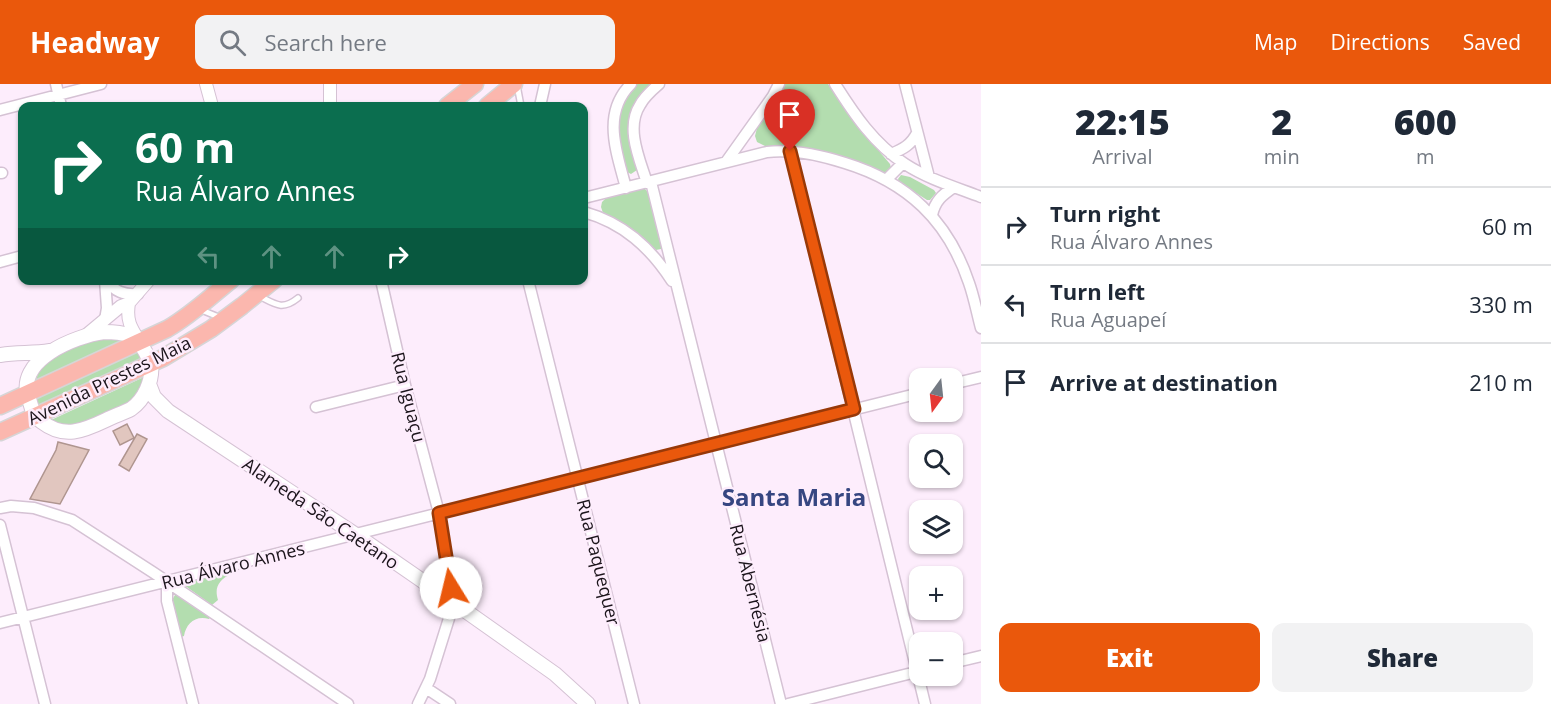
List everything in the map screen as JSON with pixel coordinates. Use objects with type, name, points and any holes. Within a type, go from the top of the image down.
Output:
[{"type":"highway","points":[[452,102],[474,84]]},
{"type":"highway","points":[[495,102],[515,84]]},
{"type":"highway","name":"Avenida Prestes Maia","points":[[0,406],[179,322],[225,285]]},
{"type":"highway","name":"Avenida Prestes Maia","points":[[0,432],[151,364],[194,340],[268,285]]},
{"type":"main road","points":[[2,354],[24,361],[28,370],[27,394],[35,416],[49,427],[68,432],[78,432],[132,408],[141,399],[149,384],[151,364],[140,342],[125,333],[95,333],[50,351],[41,358],[28,376]]},
{"type":"main road","points":[[2,354],[50,351]]},
{"type":"main road","name":"Alameda São Caetano","points":[[149,384],[154,397],[168,411],[453,602],[555,674],[588,704]]},
{"type":"main road","name":"Alameda São Caetano","points":[[132,408],[148,405],[168,411]]},
{"type":"street","points":[[22,102],[57,89],[101,84]]},
{"type":"street","points":[[206,84],[211,102]]},
{"type":"street","points":[[330,84],[330,102]]},
{"type":"street","points":[[541,102],[545,84]]},
{"type":"street","points":[[626,188],[613,126],[619,100],[631,84]]},
{"type":"street","name":"Rua Abernésia","points":[[659,84],[639,106],[634,122],[636,145],[649,183],[677,288],[781,704]]},
{"type":"street","points":[[726,162],[779,84]]},
{"type":"street","points":[[835,84],[861,122],[891,154],[929,177],[981,197]]},
{"type":"street","points":[[905,84],[929,177]]},
{"type":"street","points":[[0,110],[18,103]]},
{"type":"street","points":[[891,154],[908,146],[917,133]]},
{"type":"street","points":[[790,151],[909,634]]},
{"type":"street","points":[[588,197],[767,152],[790,151],[831,158],[861,168],[886,180],[912,196],[932,215],[953,246],[964,269],[970,283],[981,328]]},
{"type":"street","points":[[886,180],[903,163]]},
{"type":"street","points":[[932,215],[938,199],[954,187]]},
{"type":"street","points":[[598,216],[597,204],[601,194]]},
{"type":"street","points":[[588,213],[620,226],[645,246],[657,258],[677,288]]},
{"type":"street","points":[[0,262],[18,257]]},
{"type":"street","points":[[105,320],[106,285]]},
{"type":"street","points":[[111,285],[134,299]]},
{"type":"street","points":[[140,342],[128,322],[128,312],[134,299],[145,285]]},
{"type":"street","name":"Rua Iguaçu","points":[[382,285],[405,385],[439,513],[453,602]]},
{"type":"street","name":"Rua Paquequer","points":[[529,285],[634,704]]},
{"type":"street","points":[[84,336],[121,306],[134,299]]},
{"type":"street","points":[[963,381],[981,377]]},
{"type":"street","points":[[316,407],[405,385]]},
{"type":"street","name":"Rua Álvaro Annes","points":[[0,623],[909,396]]},
{"type":"street","points":[[0,508],[11,506],[34,508],[72,520],[167,581],[348,704]]},
{"type":"street","points":[[0,525],[45,704]]},
{"type":"street","points":[[167,581],[167,601],[193,704]]},
{"type":"street","points":[[418,704],[426,688],[453,602]]},
{"type":"street","points":[[963,660],[981,656]]},
{"type":"street","points":[[788,704],[909,673]]},
{"type":"street","points":[[921,686],[925,704]]},
{"type":"street","points":[[426,688],[450,704]]},
{"type":"lane","points":[[515,84],[520,102]]},
{"type":"lane","points":[[257,295],[285,306],[298,298]]},
{"type":"lane","points":[[198,308],[225,319]]},
{"type":"green space","points":[[635,84],[654,84],[635,105],[638,167],[631,174],[625,171],[617,126],[625,97]]},
{"type":"green space","points":[[785,84],[828,84],[861,130],[890,164],[891,168],[887,173],[792,147],[765,146],[757,142],[755,136],[757,128]]},
{"type":"green space","points":[[901,175],[910,177],[936,193],[930,200],[927,200],[899,182]]},
{"type":"green space","points":[[645,189],[650,194],[661,249],[656,250],[630,228],[603,213],[601,207],[607,197]]},
{"type":"green space","points":[[105,337],[129,341],[35,385],[38,374],[52,358],[72,347]]},
{"type":"green space","points":[[137,351],[143,363],[40,408],[36,397]]},
{"type":"green space","points":[[144,377],[140,389],[133,398],[103,416],[69,426],[51,420]]},
{"type":"green space","points":[[219,573],[231,574],[218,584],[218,600],[212,605],[184,585],[185,582]]},
{"type":"green space","points":[[175,595],[180,595],[211,616],[209,619],[195,619],[181,637],[172,600]]},
{"type":"building","points":[[127,424],[134,438],[120,445],[113,431]]},
{"type":"building","points":[[137,434],[147,439],[129,471],[119,465]]},
{"type":"building","points":[[58,442],[89,450],[60,504],[30,499],[56,450]]},
{"type":"district","name":"Santa Maria","points":[[794,496]]},
{"type":"route","points":[[451,588],[439,513],[854,409],[790,151]]}]
